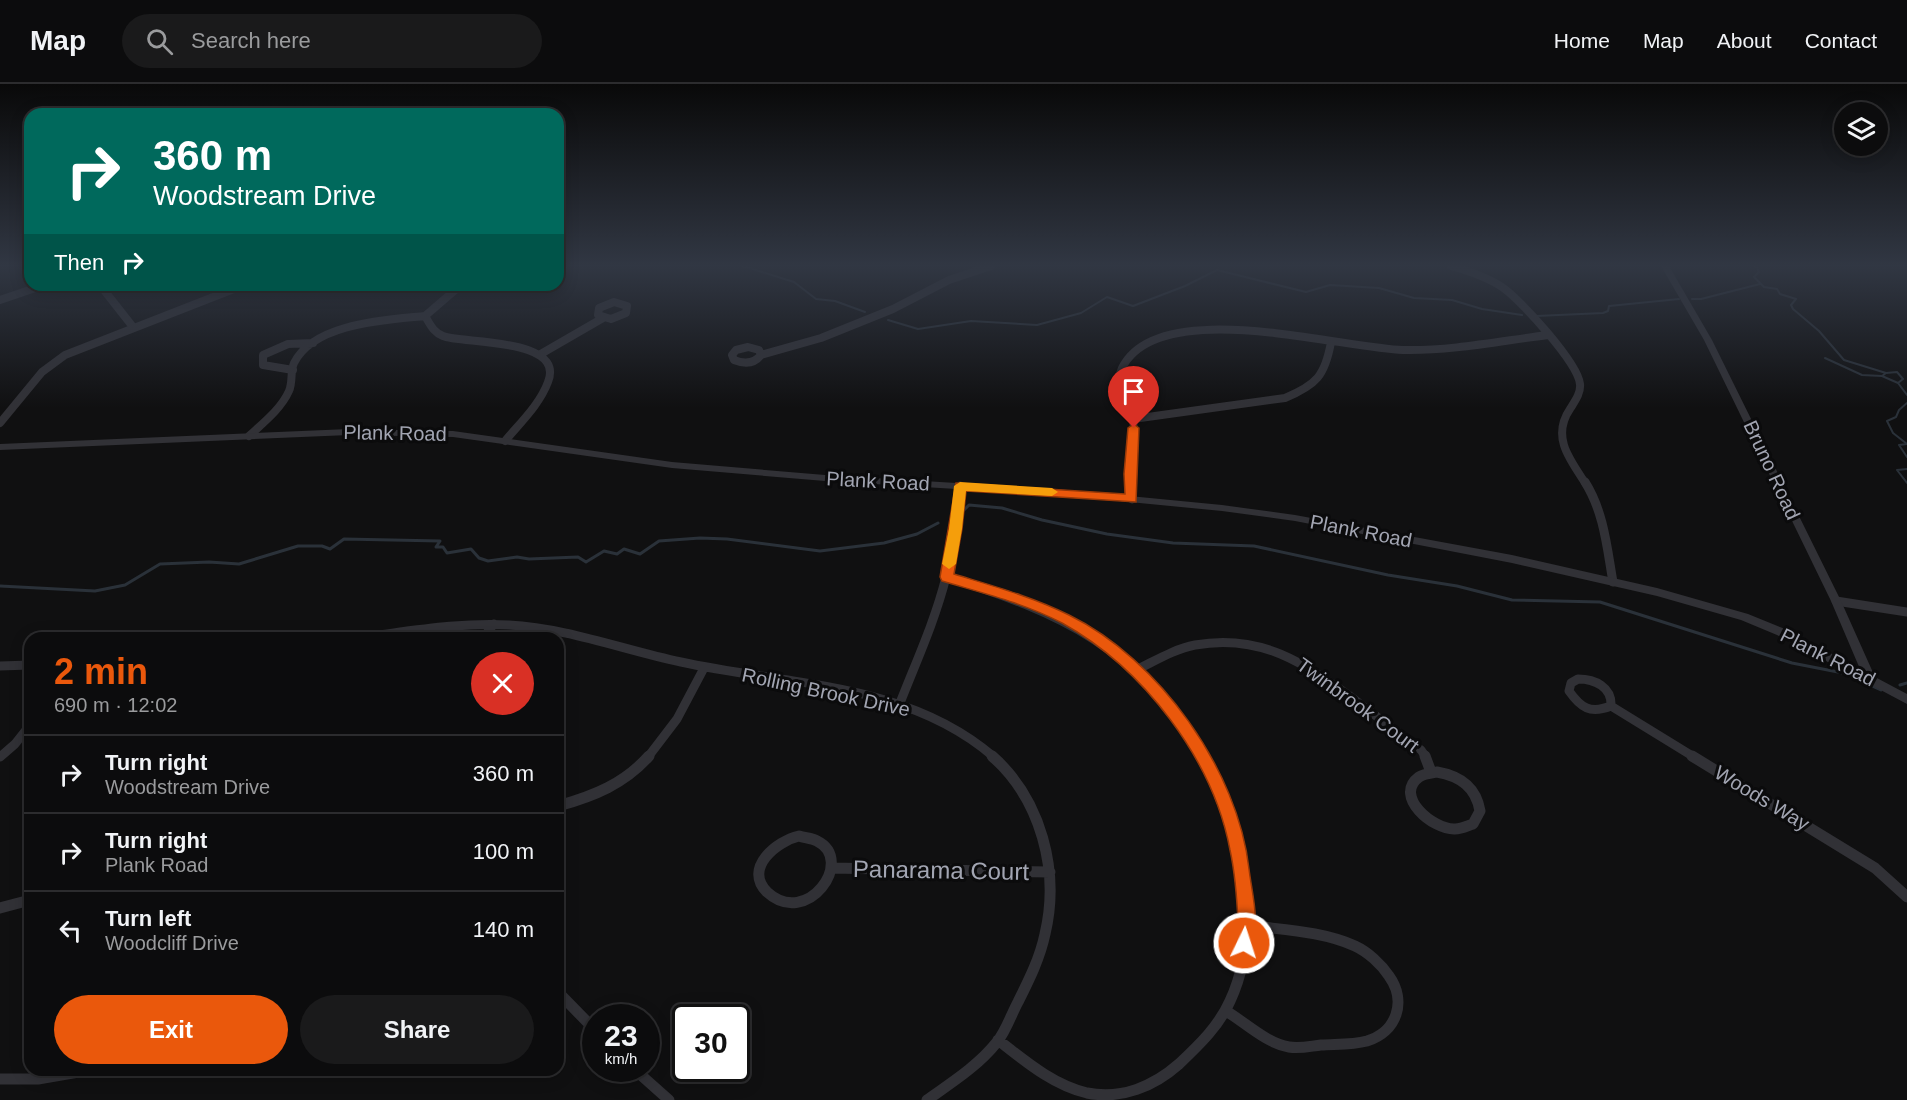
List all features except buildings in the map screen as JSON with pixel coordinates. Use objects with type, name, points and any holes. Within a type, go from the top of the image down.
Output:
[{"type":"street","points":[[122,313],[133,327]]},
{"type":"street","points":[[0,423],[51,365],[65,355],[169,313]]},
{"type":"street","points":[[761,354],[785,350],[821,338],[882,313]]},
{"type":"street","points":[[1529,313],[1569,362],[1580,382],[1577,396],[1561,420],[1562,443],[1596,502],[1613,582]]},
{"type":"street","name":"Bruno Road","points":[[1693,313],[1708,340],[1836,601],[1870,678]]},
{"type":"street","points":[[249,436],[288,392],[294,364],[313,343],[332,333],[356,325],[425,316],[434,331],[444,338],[518,345],[539,355],[550,371],[549,380],[540,396],[505,441]]},
{"type":"street","points":[[539,355],[603,318]]},
{"type":"street","points":[[1132,499],[1132,419],[1119,381],[1123,366],[1138,350],[1165,336],[1191,330],[1234,329],[1403,350],[1548,335]]},
{"type":"street","points":[[1132,419],[1285,398],[1301,392],[1321,376],[1328,366],[1331,342]]},
{"type":"street","points":[[293,370],[263,364],[263,355],[288,344],[313,343]]},
{"type":"street","name":"Plank Road","points":[[0,447],[249,436],[402,432],[453,434],[672,465],[1132,499],[1222,508],[1295,518],[1512,559],[1613,582],[1744,617],[1781,632],[1907,699]]},
{"type":"street","points":[[900,704],[929,630],[946,577],[956,529],[960,486]]},
{"type":"street","points":[[946,577],[1008,595],[1065,619],[1086,631],[1136,670],[1154,688],[1193,740],[1220,788],[1239,850],[1247,925],[1239,980],[1226,1011],[1191,1053],[1160,1080],[1125,1093],[1088,1093],[1050,1078],[998,1040]]},
{"type":"street","points":[[1836,601],[1907,612]]},
{"type":"street","points":[[488,632],[494,624]]},
{"type":"street","name":"Rolling Brook Drive","points":[[415,632],[494,624],[554,632]]},
{"type":"street","name":"Rolling Brook Drive","points":[[564,634],[704,668],[771,677],[900,704],[950,723],[975,738],[1021,785],[1040,824],[1047,845],[1050,872],[1049,917],[1040,952],[1028,982],[998,1040],[973,1064],[927,1100]]},
{"type":"street","name":"Twinbrook Court","points":[[1136,670],[1167,654],[1194,645],[1222,642],[1261,645],[1282,652],[1311,667],[1420,750],[1429,762],[1431,772]]},
{"type":"street","points":[[0,666],[24,665]]},
{"type":"street","points":[[564,804],[611,787],[636,768],[660,745],[682,712],[704,668]]},
{"type":"street","name":"Woods Way","points":[[1611,706],[1875,868],[1907,897]]},
{"type":"street","points":[[0,757],[24,733]]},
{"type":"street","name":"Twinbrook Court","points":[[1431,772],[1443,772],[1456,777],[1472,789],[1478,800],[1480,811],[1473,824],[1457,830],[1443,828],[1429,821],[1418,811],[1412,800],[1411,788],[1416,779],[1431,772]]},
{"type":"street","name":"Panarama Court","points":[[799,836],[813,838],[824,845],[830,856],[832,868],[828,881],[819,892],[807,899],[793,902],[773,897],[764,887],[760,875],[762,862],[768,851],[779,842],[799,836]]},
{"type":"street","name":"Panarama Court","points":[[832,868],[1050,872]]},
{"type":"street","points":[[0,908],[24,902]]},
{"type":"street","points":[[1226,1011],[1272,1041],[1285,1047],[1297,1047],[1373,1039],[1394,1022],[1401,1008],[1399,994],[1393,980],[1370,956],[1357,947],[1341,941],[1247,925]]},
{"type":"street","points":[[564,998],[582,1017]]},
{"type":"street","points":[[0,1079],[38,1079],[55,1076]]},
{"type":"street","points":[[649,1082],[669,1100]]},
{"type":"waterway","points":[[888,320],[918,329],[971,321],[1037,325],[1079,313]]},
{"type":"waterway","points":[[1511,313],[1522,315]]},
{"type":"waterway","points":[[1536,316],[1594,313]]},
{"type":"waterway","points":[[1798,313],[1819,331],[1844,360],[1886,373]]},
{"type":"waterway","points":[[1825,358],[1862,375],[1882,376]]},
{"type":"waterway","points":[[1886,373],[1897,372],[1903,379],[1898,383]]},
{"type":"waterway","points":[[1882,376],[1886,373]]},
{"type":"waterway","points":[[1882,376],[1898,383]]},
{"type":"waterway","points":[[1898,383],[1907,395]]},
{"type":"waterway","points":[[1907,403],[1899,410],[1896,417],[1887,421],[1893,433],[1907,444],[1899,445],[1907,457]]},
{"type":"waterway","points":[[1907,469],[1897,470],[1907,483]]},
{"type":"waterway","points":[[964,510],[969,505],[1002,508],[1042,520],[1107,534],[1173,543],[1254,546],[1388,575],[1457,586],[1512,600],[1600,602],[1792,663],[1843,673],[1881,690]]},
{"type":"waterway","points":[[0,586],[95,591],[125,585],[160,564],[209,562],[239,564],[298,546],[322,546],[330,549],[344,539],[440,541],[436,547],[443,547],[447,553],[471,549],[479,558],[488,561],[517,557],[529,559],[578,557],[586,562],[604,551],[617,554],[624,549],[640,554],[659,541],[700,538],[727,539],[820,551],[884,543],[917,534],[938,523]]},
{"type":"waterway","points":[[1900,685],[1907,683]]},
{"type":"slow traffic","points":[[949,564],[956,529],[960,486],[1052,492]]},
{"type":"route","points":[[1134,428],[1130,474],[1132,499],[960,486],[956,529],[946,577],[1008,595],[1065,619],[1086,631],[1125,661],[1154,688],[1193,740],[1220,788],[1239,850],[1247,925],[1244,943]]}]
